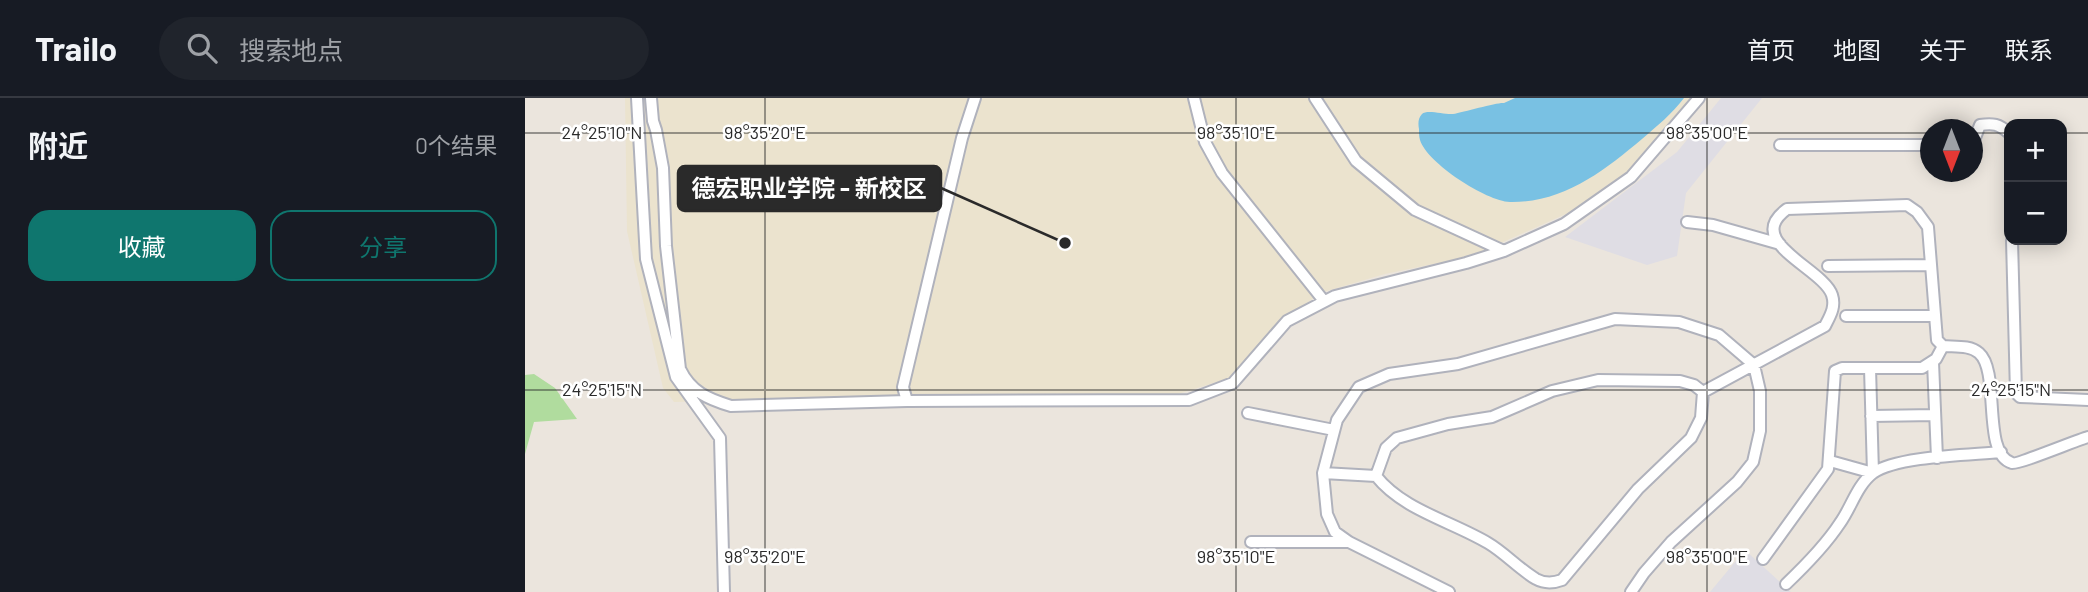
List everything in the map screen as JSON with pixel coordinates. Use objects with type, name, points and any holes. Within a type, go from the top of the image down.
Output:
[{"type":"street","points":[[637,98],[646,259],[676,377],[720,438],[724,592]]},
{"type":"street","points":[[651,98],[663,168],[666,246],[680,369],[686,382],[705,398],[731,406],[907,401],[1189,400],[1233,383],[1287,321],[1324,301],[1504,251],[1564,224],[1631,177],[1699,98]]},
{"type":"street","points":[[907,401],[903,387],[962,138],[975,98]]},
{"type":"street","points":[[1193,98],[1205,142],[1222,173],[1324,301]]},
{"type":"street","points":[[1315,98],[1356,161],[1415,210],[1504,251]]},
{"type":"street","points":[[1983,124],[1992,123],[2004,129]]},
{"type":"street","points":[[1780,145],[1920,145]]},
{"type":"street","points":[[1703,392],[1825,326],[1833,310],[1833,296],[1825,283],[1786,253],[1775,237],[1773,224],[1777,216],[1787,209],[1907,205],[1917,212],[1927,227],[1937,340],[1943,346],[1966,347],[1979,352],[1988,364],[1993,424],[2001,452],[2011,463],[2019,463],[2055,447],[2088,437]]},
{"type":"street","points":[[1687,222],[1713,225],[1780,244]]},
{"type":"street","points":[[2012,245],[2016,393],[2021,397],[2088,400]]},
{"type":"street","points":[[1828,266],[1930,265]]},
{"type":"street","points":[[1846,316],[1934,316]]},
{"type":"street","points":[[1449,592],[1349,542],[1335,532],[1327,514],[1323,473],[1337,420],[1359,387],[1389,374],[1458,364],[1615,319],[1679,322],[1719,335],[1754,365],[1760,391],[1760,431],[1753,462],[1737,482],[1671,542],[1631,592]]},
{"type":"street","points":[[1763,559],[1828,469],[1835,371],[1842,368],[1922,368],[1933,362],[1943,346]]},
{"type":"street","points":[[1933,362],[1937,458]]},
{"type":"street","points":[[1870,368],[1873,473]]},
{"type":"street","points":[[1376,475],[1386,448],[1397,438],[1448,424],[1492,417],[1552,391],[1598,380],[1624,380],[1680,382],[1694,385],[1703,392]]},
{"type":"street","points":[[1323,473],[1376,475],[1389,491],[1459,530],[1487,542],[1538,580],[1553,584],[1562,580],[1572,570],[1639,489],[1691,438],[1701,418],[1703,392]]},
{"type":"street","points":[[1248,413],[1334,430]]},
{"type":"street","points":[[1871,416],[1935,415]]},
{"type":"street","points":[[1786,584],[1814,558],[1841,523],[1862,484],[1873,473],[1897,464],[2001,452]]},
{"type":"street","points":[[1830,461],[1873,473]]},
{"type":"street","points":[[1251,542],[1349,542]]},
{"type":"shaded area","points":[[625,98],[1703,98],[1693,114],[1658,151],[1616,186],[1577,209],[1472,256],[1385,274],[1320,293],[1277,326],[1233,377],[1178,394],[674,402],[663,388],[627,231]]},
{"type":"shaded area","points":[[1721,98],[1762,98],[1686,193],[1677,256],[1647,265],[1565,237],[1677,152]]},
{"type":"shaded area","points":[[1745,550],[1791,592],[1710,592]]},
{"type":"green space","points":[[534,374],[555,388],[577,419],[534,422],[525,454],[525,375]]},
{"type":"water","points":[[1515,98],[1684,98],[1642,139],[1582,183],[1548,197],[1510,202],[1473,188],[1445,169],[1425,149],[1420,139],[1418,123],[1424,113],[1453,114]]},
{"type":"place","name":"德宏职业学院 - 新校区","points":[[1065,243]]}]
